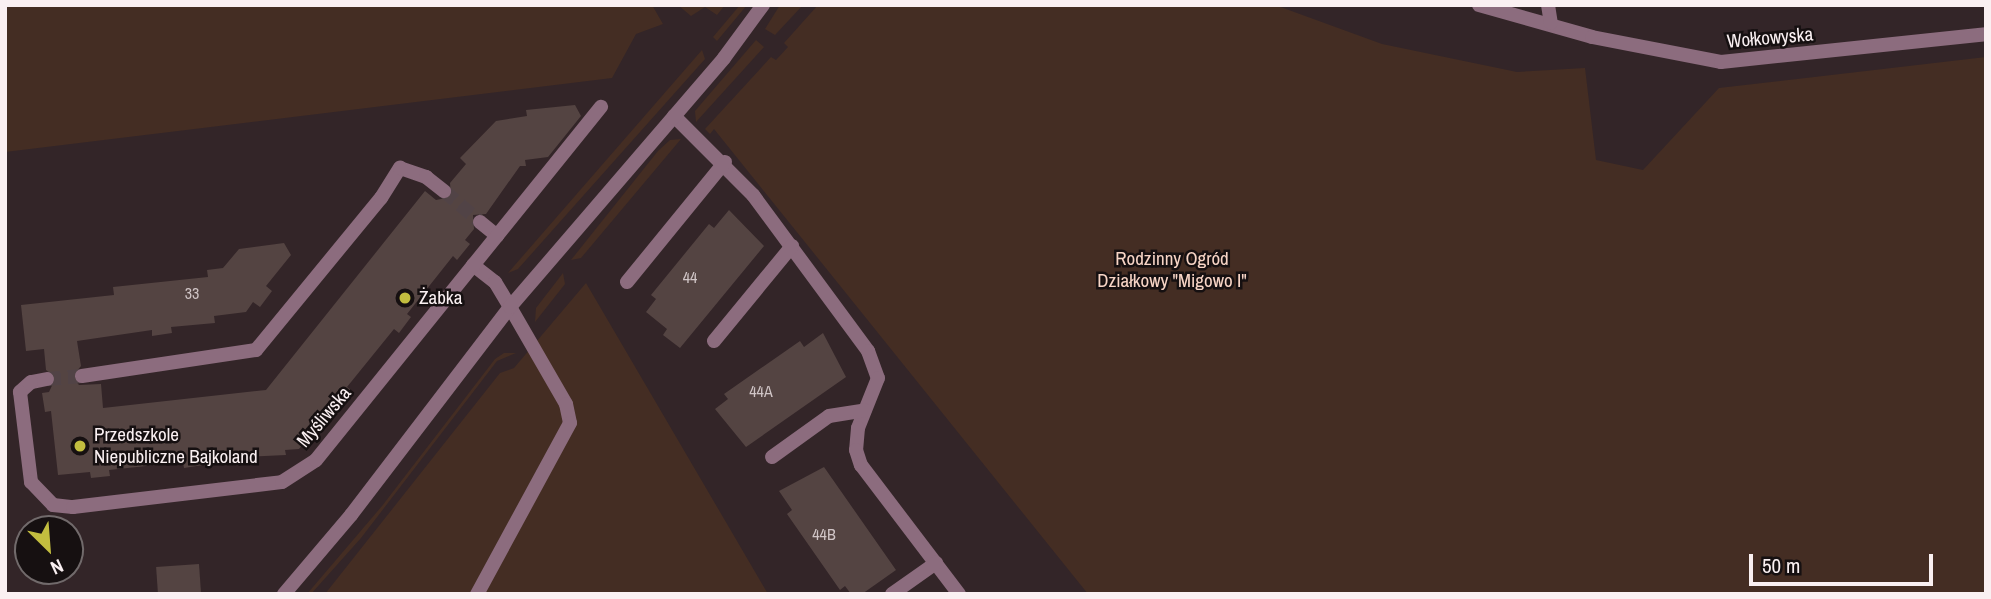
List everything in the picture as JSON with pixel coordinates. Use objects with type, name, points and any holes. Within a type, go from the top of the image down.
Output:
[{"type":"street","points":[[284,594],[351,515],[510,307],[674,116],[763,5]]},
{"type":"street","name":"Wołkowyska","points":[[1479,5],[1551,23],[1592,37],[1721,62],[1986,34]]},
{"type":"street","points":[[1548,5],[1551,23]]},
{"type":"street","name":"Myśliwska","points":[[47,379],[31,382],[20,393],[31,482],[53,505],[73,507],[282,482],[316,460],[601,107]]},
{"type":"street","points":[[674,116],[724,162],[792,246],[875,365],[878,378],[865,411],[856,450],[861,465],[960,594]]},
{"type":"street","points":[[627,282],[724,162]]},
{"type":"street","points":[[82,376],[256,350],[381,198],[400,168],[426,177],[443,191]]},
{"type":"street","points":[[480,222],[497,236]]},
{"type":"street","points":[[714,341],[792,246]]},
{"type":"street","points":[[473,265],[495,282],[566,404],[570,423],[477,594]]},
{"type":"street","points":[[772,457],[829,416],[865,411]]},
{"type":"street","points":[[892,594],[936,563]]},
{"type":"green space","points":[[5,5],[652,5],[663,24],[636,34],[612,78],[5,152]]},
{"type":"green space","points":[[678,5],[725,5],[717,15],[705,7],[691,16]]},
{"type":"green space","points":[[740,5],[747,5],[717,41],[713,37]]},
{"type":"green space","points":[[780,5],[803,5],[775,35],[765,29]]},
{"type":"green space","name":"Rodzinny Ogród Działkowy \"Migowo I\"","points":[[818,5],[1275,5],[1382,44],[1517,72],[1585,68],[1596,160],[1643,170],[1719,88],[1986,57],[1986,594],[1088,594],[714,129],[710,134],[705,129],[771,57],[776,60],[788,47],[784,43]]},
{"type":"green space","points":[[756,40],[764,47],[696,122],[695,111]]},
{"type":"green space","points":[[702,50],[705,59],[518,269],[508,273]]},
{"type":"green space","points":[[681,139],[581,258],[571,260],[658,151],[670,140]]},
{"type":"green space","points":[[563,273],[565,284],[535,322],[536,308]]},
{"type":"green space","points":[[586,283],[768,594],[325,594],[500,373],[514,368]]},
{"type":"green space","points":[[504,353],[516,353],[497,361],[361,538],[311,594],[307,594],[382,506],[495,359]]},
{"type":"building","points":[[575,105],[581,116],[548,157],[525,160],[526,166],[520,166],[486,214],[473,215],[474,229],[465,240],[470,244],[457,260],[453,256],[407,314],[411,317],[399,333],[394,329],[347,387],[352,391],[346,399],[340,406],[335,403],[299,449],[285,450],[286,455],[202,459],[203,465],[184,468],[183,462],[109,470],[110,476],[91,478],[90,472],[58,475],[51,411],[45,412],[42,393],[49,392],[56,377],[46,370],[44,349],[26,351],[21,305],[114,295],[113,287],[208,277],[207,270],[223,268],[239,249],[284,243],[291,255],[266,286],[272,291],[260,307],[253,302],[246,312],[214,316],[215,323],[171,327],[172,333],[152,336],[152,330],[77,341],[81,366],[72,377],[79,385],[101,384],[103,408],[266,390],[425,191],[436,200],[451,197],[450,183],[466,164],[460,158],[496,121],[527,116],[526,110]]},
{"type":"building","points":[[729,210],[764,246],[680,348],[663,335],[667,329],[646,312],[656,299],[651,295],[709,224],[714,228]]},
{"type":"building","points":[[823,333],[846,377],[746,447],[715,409],[728,399],[724,394],[800,341],[804,347]]},
{"type":"building","points":[[824,467],[896,570],[862,594],[851,594],[845,586],[840,590],[787,514],[792,510],[779,491]]},
{"type":"building","points":[[199,564],[201,594],[158,594],[156,567]]},
{"type":"tunnel","points":[[444,191],[480,222]]},
{"type":"tunnel","points":[[47,379],[82,376]]},
{"type":"place","name":"Żabka","points":[[405,298]]},
{"type":"place","name":"Przedszkole Niepubliczne Bajkoland","points":[[80,446]]}]
